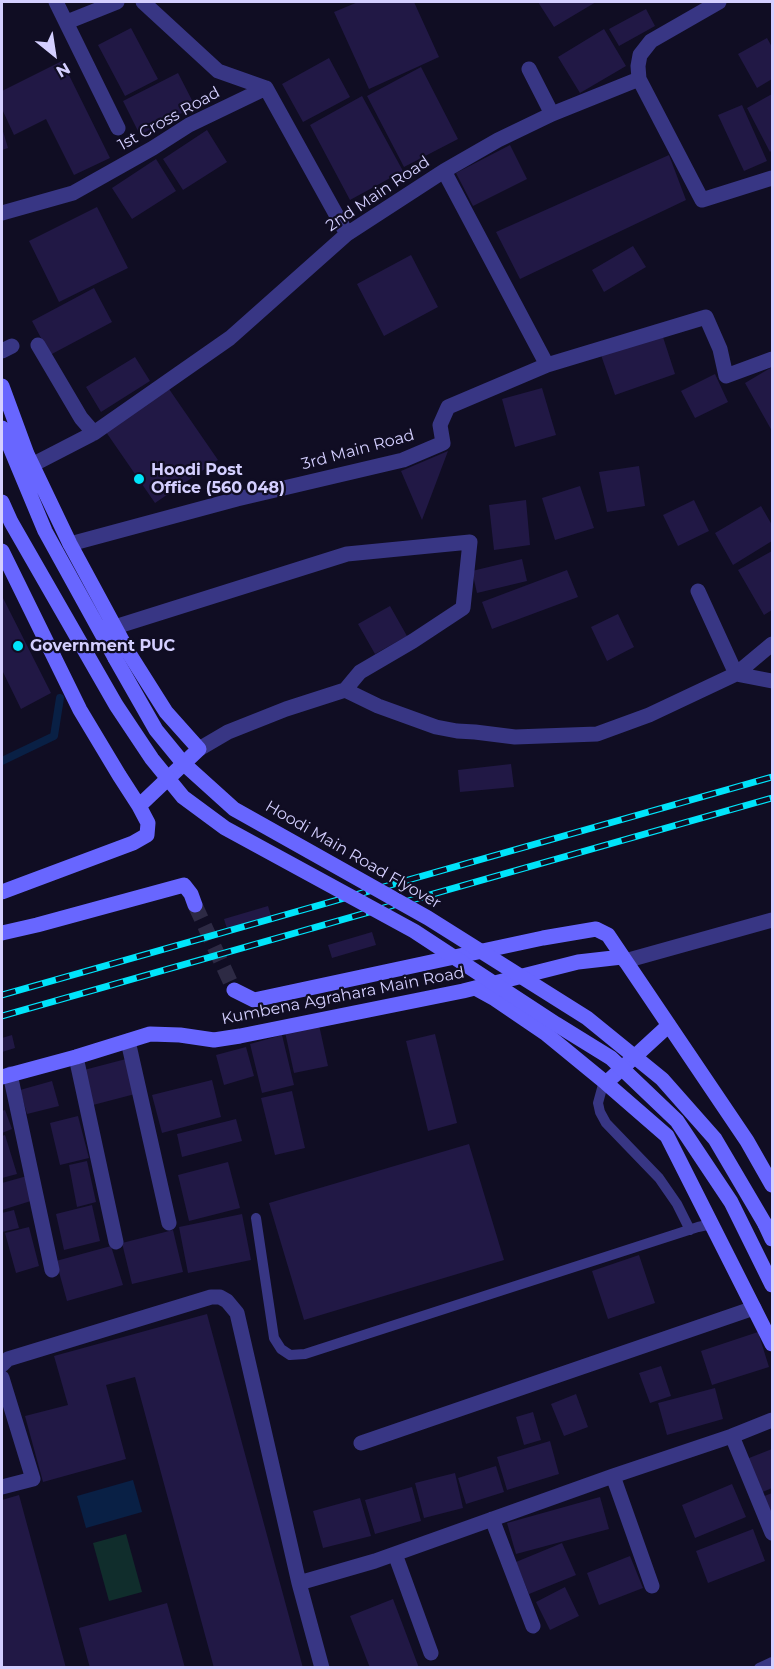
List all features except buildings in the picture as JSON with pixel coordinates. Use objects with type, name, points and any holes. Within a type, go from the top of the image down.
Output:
[{"type":"street","points":[[56,2],[118,128]]},
{"type":"street","points":[[67,22],[117,2]]},
{"type":"street","points":[[143,2],[218,71],[266,88],[347,234]]},
{"type":"street","points":[[719,2],[651,41],[640,56],[639,79],[702,200],[772,178]]},
{"type":"street","points":[[529,69],[552,114]]},
{"type":"street","name":"2nd Main Road","points":[[32,465],[94,433],[231,338],[347,234],[444,171],[498,140],[552,114],[639,79]]},
{"type":"street","name":"1st Cross Road","points":[[2,213],[73,193],[153,148],[189,124],[266,88]]},
{"type":"street","points":[[444,171],[547,365],[706,316],[720,349],[726,376],[772,359]]},
{"type":"street","points":[[38,345],[81,418],[94,433]]},
{"type":"street","name":"3rd Main Road","points":[[70,544],[237,500],[403,460],[443,443],[440,424],[448,407],[547,365]]},
{"type":"street","points":[[2,386],[32,465],[70,544],[130,655],[166,712],[199,749]]},
{"type":"street","name":"Hoodi Main Road Flyover","points":[[2,428],[45,531],[156,730],[183,763],[234,809],[428,918],[557,999],[587,1018],[662,1078],[715,1138],[772,1239]]},
{"type":"street","points":[[2,502],[11,522],[116,705],[152,759],[183,797],[225,828],[414,931],[611,1058],[677,1121],[730,1202],[772,1285]]},
{"type":"street","points":[[115,627],[347,554],[470,542],[463,608],[360,672],[345,690],[286,709],[228,732],[199,749],[140,806]]},
{"type":"street","points":[[2,551],[80,710],[118,775],[140,806],[148,823],[147,835],[133,843],[2,892]]},
{"type":"street","points":[[698,591],[736,674]]},
{"type":"street","points":[[345,690],[378,706],[436,727],[458,731],[516,738],[597,734],[649,716],[736,674],[772,644]]},
{"type":"street","points":[[736,674],[772,681]]},
{"type":"street","points":[[2,933],[184,885],[195,904]]},
{"type":"street","points":[[624,959],[772,920]]},
{"type":"street","points":[[234,990],[254,1000],[543,938],[596,929],[608,935],[747,1141],[772,1185]]},
{"type":"street","name":"Kumbena Agrahara Main Road","points":[[6,1076],[150,1034],[180,1035],[214,1040],[240,1036],[475,988],[578,962],[624,959]]},
{"type":"street","points":[[475,988],[545,1034],[667,1136],[772,1344]]},
{"type":"street","points":[[605,1082],[669,1025]]},
{"type":"street","points":[[128,1041],[169,1223]]},
{"type":"street","points":[[76,1057],[116,1242]]},
{"type":"street","points":[[6,1076],[52,1270]]},
{"type":"street","points":[[2,1365],[8,1359],[211,1297],[220,1297],[227,1301],[237,1313],[299,1583],[322,1668]]},
{"type":"street","points":[[361,1443],[754,1308]]},
{"type":"street","points":[[2,1378],[33,1479],[2,1487]]},
{"type":"street","points":[[299,1583],[375,1561],[772,1420]]},
{"type":"street","points":[[732,1436],[772,1533]]},
{"type":"street","points":[[614,1476],[652,1586]]},
{"type":"street","points":[[492,1519],[532,1626]]},
{"type":"street","points":[[395,1554],[431,1653]]},
{"type":"lane","points":[[605,1082],[598,1103],[606,1123],[659,1178],[677,1204],[690,1230]]},
{"type":"lane","points":[[256,1218],[274,1338],[281,1349],[290,1355],[305,1354],[712,1224]]},
{"type":"lane","points":[[759,1668],[772,1662]]},
{"type":"green space","points":[[126,1534],[142,1592],[109,1601],[93,1543]]},
{"type":"water","points":[[133,1480],[142,1512],[86,1528],[77,1496]]},
{"type":"waterway","points":[[2,761],[54,736],[60,698]]},
{"type":"tunnel","points":[[195,905],[234,990]]},
{"type":"railway","points":[[2,995],[772,777]]},
{"type":"railway","points":[[2,1016],[772,798]]},
{"type":"place","name":"Hoodi Post Office (560 048)","points":[[139,479]]},
{"type":"place","name":"Government PUC","points":[[18,646]]}]
